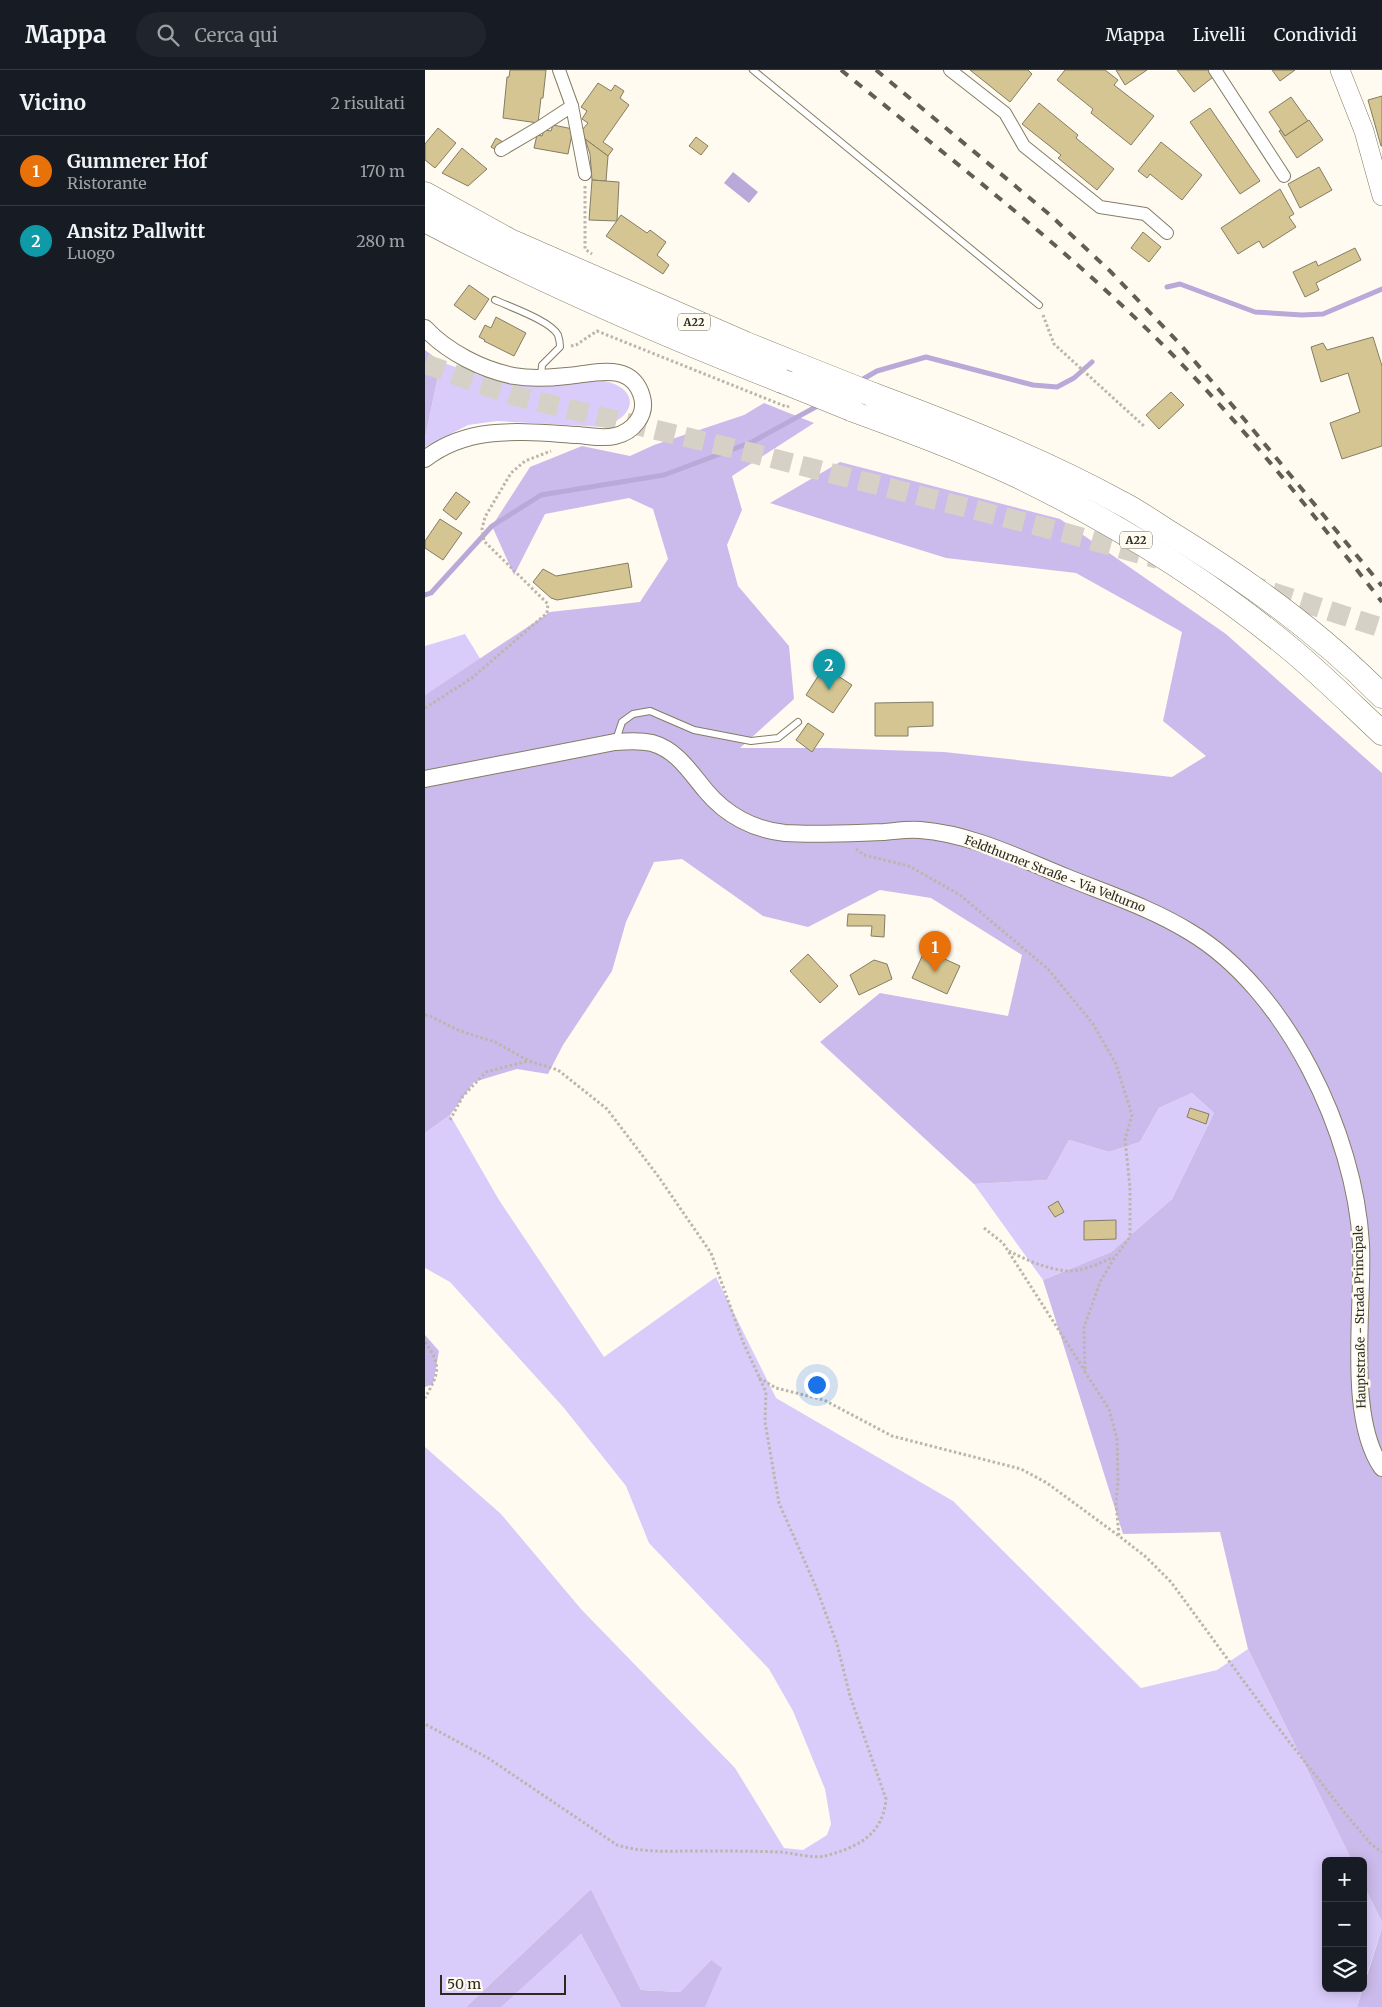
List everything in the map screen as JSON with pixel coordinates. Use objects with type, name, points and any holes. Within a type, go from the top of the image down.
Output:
[{"type":"highway","name":"A22","points":[[425,194],[510,241],[746,344],[960,427],[1013,450],[1123,504],[1217,562],[1268,598],[1358,672],[1382,696]]},
{"type":"highway","name":"A22","points":[[425,220],[501,260],[596,303],[711,353],[945,444],[1018,476],[1062,498],[1129,536],[1207,586],[1294,651],[1382,733]]},
{"type":"main road","points":[[1340,70],[1364,131],[1382,196]]},
{"type":"street","points":[[559,70],[572,106],[585,174]]},
{"type":"street","points":[[950,70],[1005,113],[1024,146],[1100,207],[1145,214],[1167,233]]},
{"type":"street","points":[[1215,70],[1283,176]]},
{"type":"street","points":[[501,150],[572,106]]},
{"type":"street","points":[[425,328],[444,344],[470,360],[515,376],[567,376],[600,371],[617,372],[627,376],[634,383],[643,400],[643,409],[639,418],[627,431],[616,436],[498,432],[477,434],[461,438],[425,459]]},
{"type":"street","name":"Feldthurner Straße - Via Velturno","points":[[425,779],[615,742],[637,741],[652,743],[667,750],[679,759],[718,804],[730,814],[763,830],[839,833],[920,830],[973,839],[1151,911]]},
{"type":"street","name":"Hauptstraße - Strada Principale","points":[[1151,911],[1190,932],[1214,948],[1241,972],[1266,999],[1302,1056],[1323,1098],[1343,1146],[1354,1189],[1361,1244],[1360,1366],[1363,1424],[1375,1458],[1382,1468]]},
{"type":"lane","points":[[753,70],[1039,305]]},
{"type":"lane","points":[[495,300],[543,322],[558,335],[560,347],[542,365],[541,377]]},
{"type":"lane","points":[[615,742],[622,722],[633,714],[650,711],[694,730],[751,742],[778,738],[798,722]]},
{"type":"path","points":[[585,174],[585,248]]},
{"type":"path","points":[[1039,305],[1054,344],[1145,427]]},
{"type":"path","points":[[576,345],[597,330],[787,407]]},
{"type":"path","points":[[425,708],[472,678],[547,613],[548,604],[484,541],[482,529],[485,517],[511,473],[525,461],[560,447],[571,435]]},
{"type":"path","points":[[839,833],[864,855],[909,866],[960,895],[1048,969],[1093,1024],[1116,1064],[1132,1115],[1125,1139],[1130,1188],[1130,1237],[1100,1282],[1084,1327],[1085,1372]]},
{"type":"path","points":[[425,1015],[460,1031],[495,1042],[529,1061],[558,1070],[607,1109],[658,1176],[711,1253],[743,1342],[766,1392],[765,1422],[779,1503],[816,1587],[837,1644],[850,1696],[886,1799],[885,1813],[878,1828],[864,1840],[846,1850],[822,1857],[798,1853],[742,1851],[637,1851],[617,1845],[488,1758],[425,1724]]},
{"type":"path","points":[[450,1120],[463,1096],[486,1072],[529,1061]]},
{"type":"path","points":[[983,1228],[995,1235],[1008,1251],[1109,1409],[1117,1439],[1118,1480],[1116,1503],[1119,1536]]},
{"type":"path","points":[[1008,1251],[1052,1268],[1070,1271],[1090,1267],[1115,1257]]},
{"type":"path","points":[[425,1342],[435,1356],[438,1366],[435,1380],[425,1398]]},
{"type":"path","points":[[758,1377],[776,1388],[824,1400],[892,1436],[1021,1469],[1047,1483],[1119,1536],[1146,1557],[1171,1582],[1347,1817],[1371,1844],[1382,1852]]},
{"type":"shaded area","points":[[733,172],[758,192],[749,203],[724,183]]},
{"type":"shaded area","points":[[425,350],[441,362],[425,438]]},
{"type":"shaded area","points":[[441,362],[482,376],[522,383],[605,381],[617,385],[625,391],[629,397],[630,404],[622,417],[602,427],[497,421],[468,425],[425,447],[425,438]]},
{"type":"shaded area","points":[[764,403],[814,423],[732,476],[742,510],[727,545],[738,586],[789,646],[794,699],[740,748],[828,748],[944,752],[1172,777],[1206,756],[1163,721],[1182,632],[1076,573],[946,558],[770,503],[840,462],[1060,519],[1226,634],[1382,773],[1382,1922],[1367,1892],[1367,1857],[1350,1857],[1248,1649],[1220,1532],[1123,1534],[1043,1280],[1111,1252],[1172,1199],[1214,1113],[1192,1093],[1159,1108],[1140,1142],[1109,1152],[1069,1140],[1047,1180],[974,1184],[820,1042],[880,993],[1008,1016],[1022,955],[931,898],[880,890],[808,927],[763,916],[682,859],[654,862],[626,922],[612,971],[563,1045],[548,1074],[517,1069],[474,1082],[450,1115],[425,1133],[425,695],[550,612],[640,602],[668,559],[653,509],[629,498],[545,514],[514,575],[492,526],[530,467],[582,446],[630,456],[654,445],[744,415]]},
{"type":"shaded area","points":[[465,634],[481,660],[425,695],[425,646]]},
{"type":"shaded area","points":[[1192,1093],[1214,1113],[1172,1199],[1111,1252],[1043,1280],[974,1184],[1047,1180],[1069,1140],[1109,1152],[1140,1142],[1159,1108]]},
{"type":"shaded area","points":[[450,1115],[499,1200],[604,1357],[716,1277],[776,1398],[953,1501],[1141,1688],[1217,1670],[1248,1649],[1350,1857],[1322,1857],[1322,1992],[1362,1992],[1357,2007],[705,2007],[711,1960],[680,1992],[641,1990],[591,1889],[466,2007],[425,2007],[425,1447],[501,1514],[581,1609],[735,1768],[784,1848],[803,1850],[827,1835],[831,1824],[825,1789],[793,1711],[769,1669],[649,1543],[626,1486],[564,1408],[450,1282],[425,1268],[425,1133]]},
{"type":"shaded area","points":[[425,1335],[439,1351],[433,1384],[425,1387]]},
{"type":"shaded area","points":[[591,1889],[641,1990],[680,1992],[711,1960],[722,1968],[705,2007],[621,2007],[581,1934],[501,2007],[466,2007]]},
{"type":"shaded area","points":[[1367,1892],[1382,1922],[1382,1928],[1367,1974]]},
{"type":"shaded area","points":[[1382,1928],[1382,2007],[1357,2007],[1362,1992],[1367,1992],[1367,1975]]},
{"type":"shaded area","points":[[581,1934],[621,2007],[501,2007],[508,1999]]},
{"type":"building","points":[[510,70],[546,70],[538,123],[503,118],[507,77],[509,77]]},
{"type":"building","points":[[970,70],[1028,70],[1032,74],[1010,102]]},
{"type":"building","points":[[1065,70],[1105,70],[1118,80],[1114,85],[1154,116],[1131,145],[1091,113],[1093,109],[1057,80]]},
{"type":"building","points":[[1116,70],[1147,70],[1125,85]]},
{"type":"building","points":[[1177,70],[1214,70],[1217,74],[1194,92]]},
{"type":"building","points":[[1272,70],[1295,70],[1280,81]]},
{"type":"building","points":[[598,83],[611,91],[615,85],[624,91],[620,98],[629,105],[603,142],[613,149],[608,156],[585,139],[582,130],[588,123],[582,119],[587,111],[581,107]]},
{"type":"building","points":[[1382,96],[1382,146],[1381,146],[1368,100]]},
{"type":"building","points":[[1291,97],[1308,121],[1285,136],[1269,112]]},
{"type":"building","points":[[1039,103],[1078,135],[1076,138],[1114,169],[1097,190],[1058,158],[1061,155],[1022,124]]},
{"type":"building","points":[[1210,108],[1260,181],[1240,194],[1190,122]]},
{"type":"building","points":[[1309,120],[1323,140],[1297,158],[1279,131],[1281,130],[1285,136]]},
{"type":"building","points":[[553,125],[573,129],[568,154],[534,148],[537,135],[542,136],[544,130],[551,131]]},
{"type":"building","points":[[438,128],[456,143],[435,168],[425,160],[425,144]]},
{"type":"building","points":[[696,137],[708,146],[701,155],[689,146]]},
{"type":"building","points":[[496,138],[503,142],[498,151],[491,147]]},
{"type":"building","points":[[585,139],[608,156],[606,181],[592,180],[590,154]]},
{"type":"building","points":[[1161,142],[1202,175],[1182,200],[1150,174],[1147,178],[1138,171]]},
{"type":"building","points":[[462,148],[487,169],[468,186],[442,173]]},
{"type":"building","points":[[1319,167],[1332,190],[1300,208],[1288,184]]},
{"type":"building","points":[[592,180],[619,182],[617,221],[589,220]]},
{"type":"building","points":[[1280,189],[1294,214],[1289,217],[1296,227],[1263,248],[1259,241],[1238,254],[1221,228]]},
{"type":"building","points":[[621,215],[647,233],[650,230],[666,242],[657,255],[669,265],[663,274],[606,236]]},
{"type":"building","points":[[1143,232],[1161,247],[1149,262],[1131,248]]},
{"type":"building","points":[[1355,248],[1361,260],[1316,283],[1319,290],[1305,297],[1293,272],[1316,261],[1318,266]]},
{"type":"building","points":[[469,285],[489,299],[475,320],[454,305]]},
{"type":"building","points":[[496,317],[526,333],[514,356],[479,337],[485,325],[491,328]]},
{"type":"building","points":[[1373,337],[1382,366],[1382,446],[1342,459],[1330,423],[1360,412],[1348,373],[1321,382],[1311,347],[1323,343],[1327,350]]},
{"type":"building","points":[[1171,392],[1184,405],[1159,429],[1146,415]]},
{"type":"building","points":[[456,492],[470,502],[456,520],[443,510]]},
{"type":"building","points":[[440,519],[462,533],[443,560],[425,548],[425,541]]},
{"type":"building","points":[[628,563],[632,587],[557,600],[551,598],[533,582],[543,569],[556,576]]},
{"type":"building","points":[[824,667],[852,685],[833,713],[806,695]]},
{"type":"building","points":[[933,702],[933,726],[908,727],[908,736],[875,736],[875,703]]},
{"type":"building","points":[[808,723],[824,734],[812,752],[796,740]]},
{"type":"building","points":[[848,914],[885,915],[884,937],[871,936],[872,926],[847,926]]},
{"type":"building","points":[[925,950],[960,966],[947,994],[912,978]]},
{"type":"building","points":[[808,954],[838,986],[820,1003],[790,971]]},
{"type":"building","points":[[874,960],[887,964],[892,979],[859,995],[850,975]]},
{"type":"building","points":[[1190,1108],[1209,1114],[1206,1124],[1187,1117]]},
{"type":"building","points":[[1058,1201],[1064,1212],[1055,1217],[1048,1207]]},
{"type":"building","points":[[1116,1220],[1116,1239],[1084,1240],[1084,1221]]},
{"type":"waterway","points":[[1167,287],[1180,284],[1255,312],[1302,315],[1323,314],[1382,289]]},
{"type":"waterway","points":[[858,382],[877,371],[926,357],[1033,385],[1057,387],[1074,378],[1092,362]]},
{"type":"waterway","points":[[425,595],[431,593],[492,526],[541,495],[664,475],[752,442],[821,404]]},
{"type":"tunnel","points":[[425,364],[515,396],[740,450],[1066,533],[1158,559]]},
{"type":"tunnel","points":[[1186,567],[1250,585],[1382,628]]},
{"type":"railway","points":[[841,70],[1050,241],[1131,313],[1198,381],[1253,442],[1382,602]]},
{"type":"railway","points":[[876,70],[1049,214],[1110,271],[1179,343],[1382,586]]},
{"type":"place","name":"Ansitz Pallwitt","points":[[829,690]]},
{"type":"place","name":"Gummerer Hof","points":[[935,972]]}]
